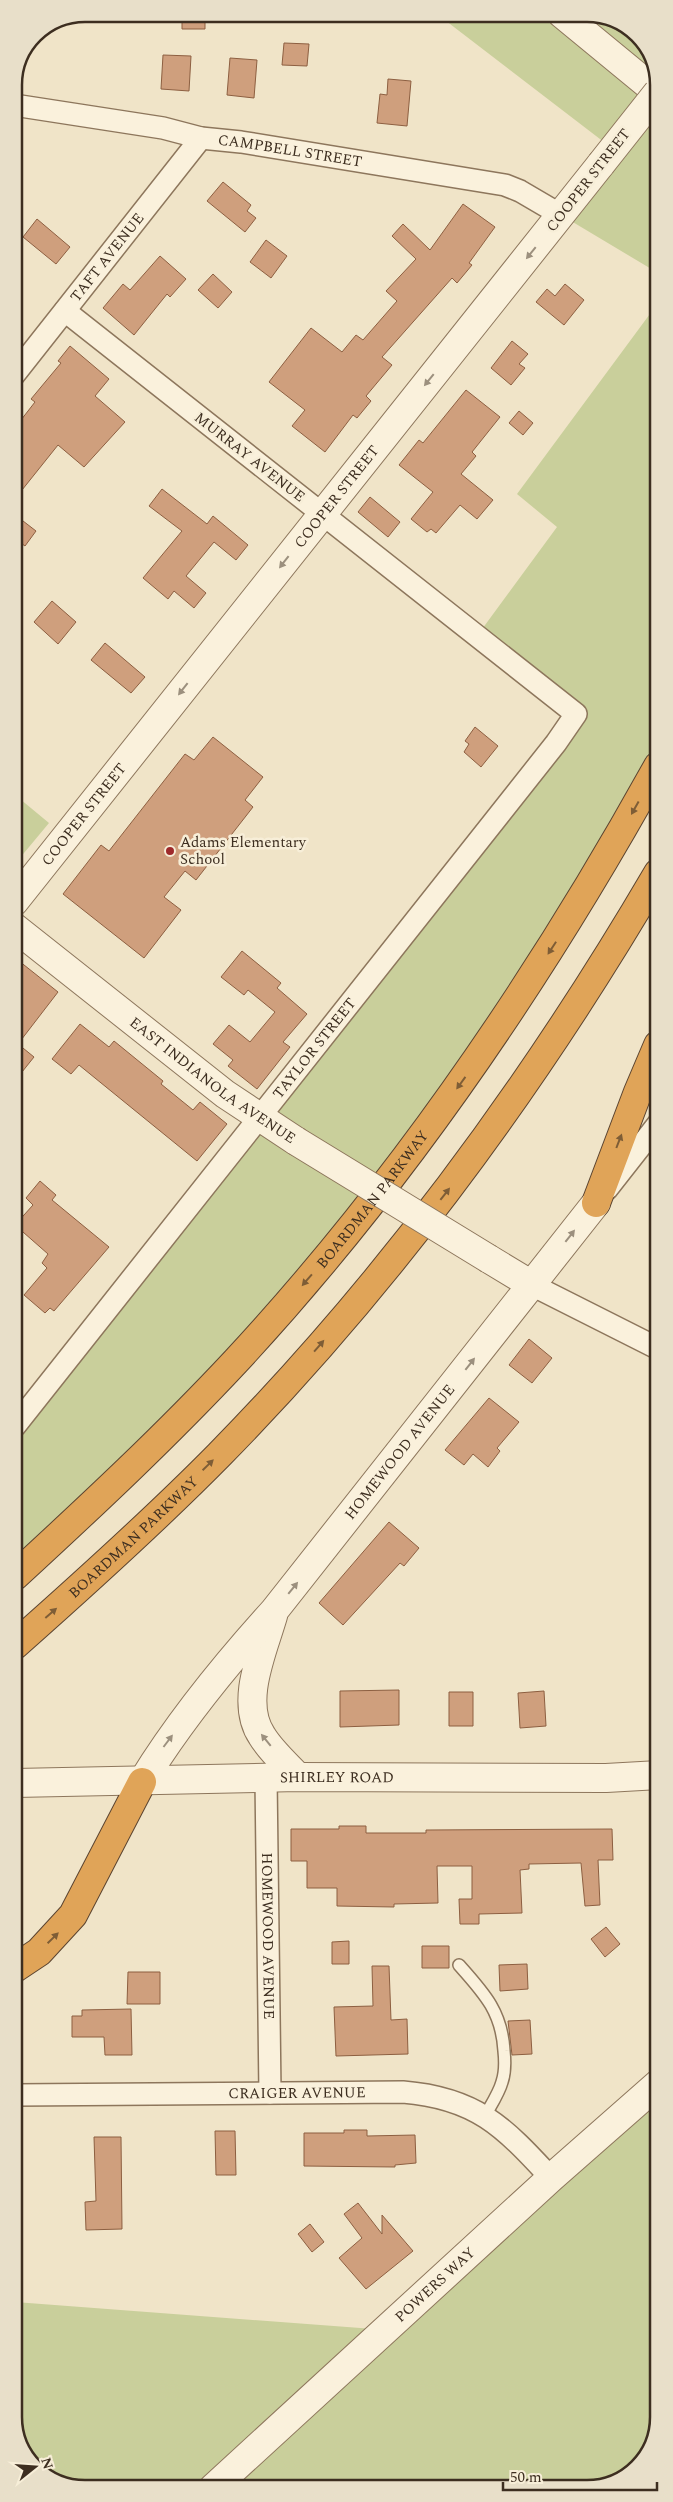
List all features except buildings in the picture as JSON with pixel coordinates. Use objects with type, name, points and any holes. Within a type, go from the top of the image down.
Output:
[{"type":"highway","name":"BOARDMAN PARKWAY","points":[[23,1569],[112,1488],[237,1359],[316,1269],[416,1144],[478,1059],[562,933],[650,780]]},
{"type":"highway","name":"BOARDMAN PARKWAY","points":[[23,1637],[104,1567],[220,1454],[302,1366],[388,1266],[464,1169],[552,1044],[619,940],[650,887]]},
{"type":"highway","points":[[596,1203],[650,1064]]},
{"type":"highway","points":[[23,1963],[39,1952],[73,1915],[142,1782]]},
{"type":"street","points":[[573,23],[650,86]]},
{"type":"street","name":"COOPER STREET","points":[[23,891],[650,102]]},
{"type":"street","name":"CAMPBELL STREET","points":[[23,106],[163,128],[201,138],[241,142],[505,185],[520,190],[561,215]]},
{"type":"street","name":"TAFT AVENUE","points":[[23,365],[201,138]]},
{"type":"street","name":"MURRAY AVENUE","points":[[65,311],[576,714]]},
{"type":"street","name":"TAYLOR STREET","points":[[23,1416],[556,743],[576,714]]},
{"type":"street","name":"EAST INDIANOLA AVENUE","points":[[23,934],[225,1094],[259,1118],[532,1285],[650,1344]]},
{"type":"street","name":"HOMEWOOD AVENUE","points":[[142,1782],[162,1748],[234,1655],[274,1611],[650,1134]]},
{"type":"street","points":[[274,1611],[254,1685],[253,1706],[261,1736],[298,1777]]},
{"type":"street","name":"SHIRLEY ROAD","points":[[23,1783],[142,1782],[298,1777],[606,1778],[650,1776]]},
{"type":"street","name":"HOMEWOOD AVENUE","points":[[266,1778],[270,2093]]},
{"type":"street","name":"POWERS WAY","points":[[223,2479],[551,2178],[650,2091]]},
{"type":"street","name":"CRAIGER AVENUE","points":[[23,2095],[403,2092],[428,2094],[456,2101],[485,2116],[513,2138],[551,2178]]},
{"type":"lane","points":[[459,1965],[483,1993],[498,2015],[503,2031],[505,2058],[503,2081],[485,2116]]},
{"type":"green space","points":[[449,23],[592,23],[612,27],[623,33],[638,47],[647,65],[650,85],[650,268],[561,215],[613,149]]},
{"type":"green space","points":[[650,314],[650,780],[621,833],[316,1269],[23,1568],[23,1416],[576,714],[477,636],[557,527],[517,494]]},
{"type":"green space","points":[[23,801],[49,823],[23,854]]},
{"type":"green space","points":[[650,2091],[650,2425],[647,2437],[638,2455],[623,2469],[612,2475],[588,2480],[81,2479],[61,2475],[60,2442],[28,2442],[24,2429],[23,2303],[387,2330]]},
{"type":"place","name":"Adams Elementary School","points":[[170,851]]}]
